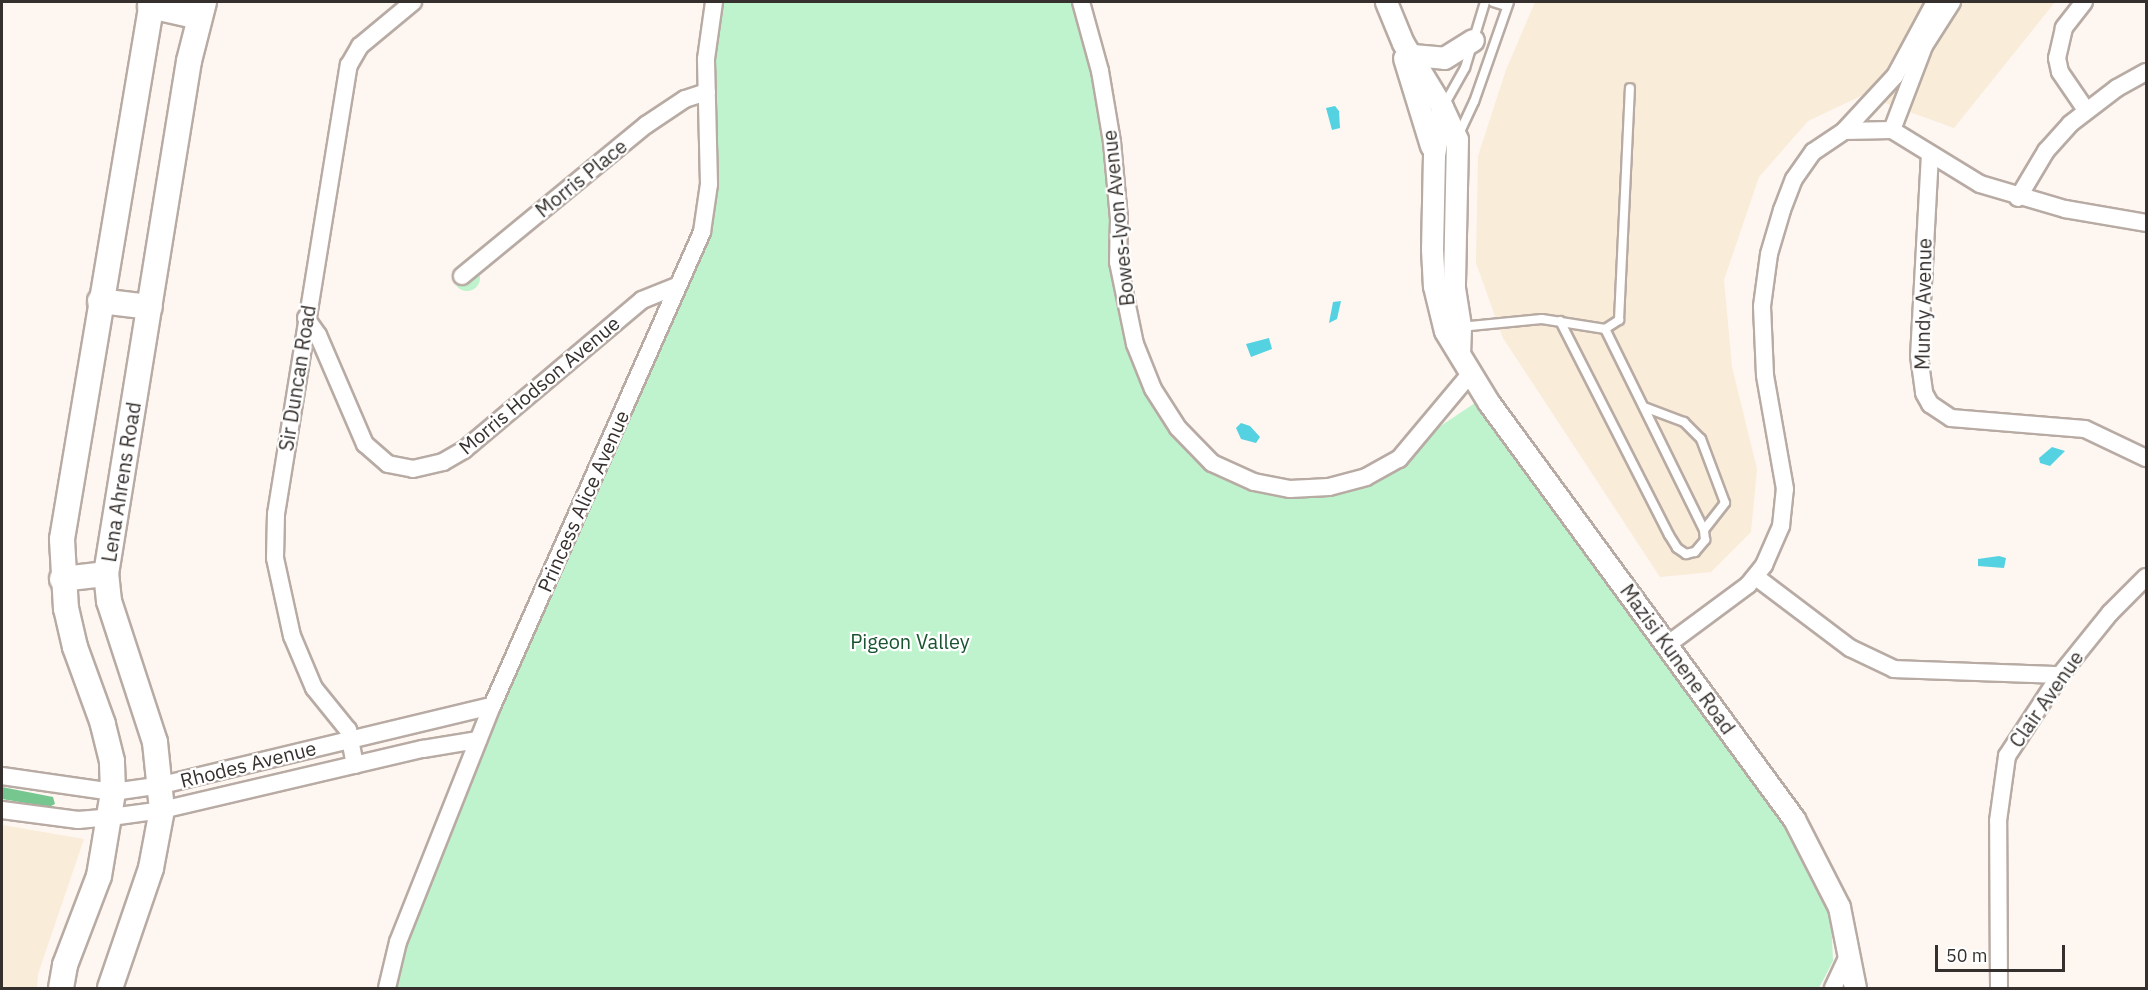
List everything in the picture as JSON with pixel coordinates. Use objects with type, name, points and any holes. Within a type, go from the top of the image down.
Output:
[{"type":"main road","points":[[61,988],[65,965],[99,876],[111,817],[113,792],[112,761],[75,647],[62,579],[62,539],[151,4],[201,9]]},
{"type":"main road","name":"Lena Ahrens Road","points":[[110,988],[151,868],[162,810],[162,785],[155,742],[109,601],[106,574],[201,9]]},
{"type":"main road","points":[[100,301],[150,307]]},
{"type":"main road","points":[[62,579],[106,574]]},
{"type":"street","name":"Sir Duncan Road","points":[[355,765],[343,721],[314,688],[303,666],[275,558],[276,514],[306,318],[349,65],[360,46],[413,2]]},
{"type":"street","name":"Princess Alice Avenue","points":[[387,988],[398,942],[492,706],[706,217],[706,59],[714,2]]},
{"type":"street","name":"Bowes-lyon Avenue","points":[[1081,2],[1100,71],[1112,142],[1119,219],[1118,262],[1132,334],[1153,389],[1178,428],[1212,463],[1254,482],[1290,489],[1329,487],[1366,477],[1399,459],[1470,374]]},
{"type":"street","points":[[1386,2],[1408,49],[1442,107],[1457,139]]},
{"type":"street","points":[[1667,645],[1756,577],[1774,546],[1785,504],[1783,468],[1765,375],[1762,334],[1769,254],[1782,210],[1804,164],[1844,131],[1895,76],[1935,2]]},
{"type":"street","points":[[1892,129],[1924,46],[1952,2]]},
{"type":"street","points":[[2084,2],[2064,28],[2056,58],[2064,79],[2086,110]]},
{"type":"street","points":[[1408,49],[1444,58],[1473,40]]},
{"type":"street","points":[[1408,49],[1404,57],[1434,154]]},
{"type":"street","points":[[2018,198],[2046,151],[2086,110],[2146,72]]},
{"type":"street","name":"Morris Place","points":[[462,276],[646,125],[685,99],[707,92]]},
{"type":"street","points":[[1434,154],[1442,107]]},
{"type":"street","points":[[1844,131],[1892,129],[1971,180],[2018,198],[2146,223]]},
{"type":"street","name":"Mazisi Kunene Road","points":[[1457,139],[1453,329],[1459,350],[1470,374],[1810,846],[1839,906],[1850,953],[1854,988]]},
{"type":"street","name":"Mazisi Kunene Road","points":[[1434,154],[1432,249],[1438,307],[1453,329]]},
{"type":"street","name":"Mundy Avenue","points":[[1930,154],[1919,356],[1924,393],[1930,404],[1951,418],[2085,429],[2146,458]]},
{"type":"street","name":"Morris Hodson Avenue","points":[[306,318],[318,334],[353,423],[365,444],[388,464],[412,469],[443,462],[464,450],[642,300],[675,288]]},
{"type":"street","points":[[1756,577],[1850,648],[1894,669],[2060,675]]},
{"type":"street","name":"Clair Avenue","points":[[1999,988],[1998,821],[2001,774],[2015,741],[2060,675],[2110,613],[2146,577]]},
{"type":"street","name":"Rhodes Avenue","points":[[2,776],[113,792],[162,785],[492,706]]},
{"type":"street","name":"Rhodes Avenue","points":[[2,810],[78,819],[162,810],[355,765],[478,740]]},
{"type":"street","points":[[1833,988],[1850,953]]},
{"type":"lane","points":[[1442,107],[1465,68],[1485,2]]},
{"type":"lane","points":[[1493,2],[1508,4]]},
{"type":"lane","name":"Mazisi Kunene Road","points":[[1457,139],[1474,102],[1508,4]]},
{"type":"lane","points":[[1453,329],[1513,320],[1560,321],[1605,329],[1619,320],[1622,310],[1630,88]]},
{"type":"lane","points":[[1560,321],[1677,548],[1686,554],[1695,552],[1705,540],[1704,530],[1605,329]]},
{"type":"lane","points":[[1644,407],[1684,422],[1701,439],[1725,503],[1704,530]]},
{"type":"shaded area","points":[[1535,2],[2055,2],[1954,128],[1863,95],[1808,121],[1759,177],[1724,280],[1732,367],[1757,469],[1751,532],[1711,572],[1660,577],[1503,338],[1476,263],[1478,156],[1506,70]]},
{"type":"shaded area","points":[[2,825],[84,839],[38,974],[37,988],[2,988]]},
{"type":"green space","name":"Pigeon Valley","points":[[720,2],[1084,2],[1117,218],[1144,358],[1195,442],[1222,463],[1258,480],[1329,482],[1376,469],[1487,395],[1829,871],[1833,961],[1819,988],[392,988],[404,942],[498,706],[644,388],[702,248],[716,196],[712,84]]},
{"type":"green space","points":[[467,265],[476,269],[480,278],[476,287],[467,291],[458,287],[454,278],[458,269]]},
{"type":"green space","points":[[2,787],[53,797],[55,804],[49,807],[2,799]]},
{"type":"water","points":[[1335,106],[1339,111],[1340,128],[1332,130],[1326,108]]},
{"type":"water","points":[[1341,301],[1337,319],[1329,323],[1333,302]]},
{"type":"water","points":[[1269,338],[1272,349],[1251,357],[1246,344]]},
{"type":"water","points":[[1241,423],[1250,426],[1260,437],[1256,443],[1241,439],[1236,428]]},
{"type":"water","points":[[2052,447],[2065,451],[2050,466],[2040,463],[2039,458]]},
{"type":"water","points":[[1999,556],[2006,558],[2004,568],[1978,566],[1978,559]]}]
